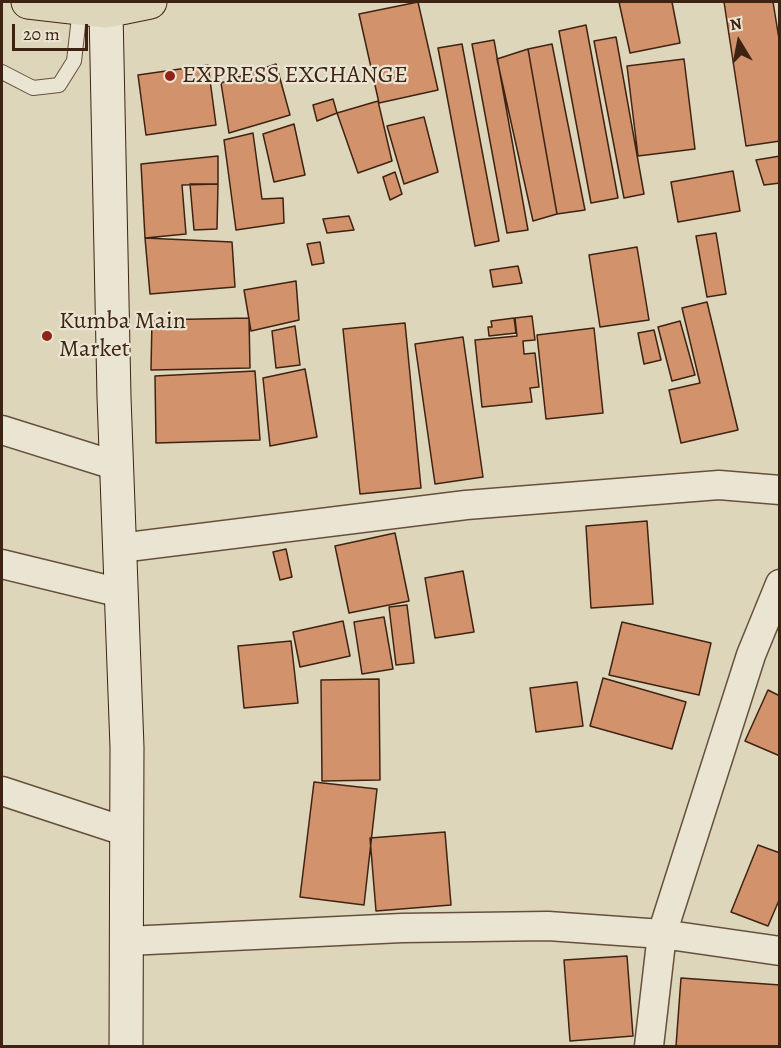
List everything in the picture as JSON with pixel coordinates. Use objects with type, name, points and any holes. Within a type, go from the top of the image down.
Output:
[{"type":"highway","points":[[28,2],[97,7],[150,2]]},
{"type":"street","points":[[97,7],[122,593],[127,832],[126,1047]]},
{"type":"street","points":[[2,430],[117,466]]},
{"type":"street","points":[[120,548],[466,505],[719,485],[780,490]]},
{"type":"street","points":[[2,564],[122,593]]},
{"type":"street","points":[[649,1047],[662,934],[752,656],[780,584]]},
{"type":"street","points":[[2,791],[127,832]]},
{"type":"street","points":[[127,940],[402,928],[548,926],[662,934],[780,951]]},
{"type":"lane","points":[[2,72],[33,88],[59,85],[74,61],[97,7]]},
{"type":"building","points":[[418,2],[438,90],[379,103],[359,14]]},
{"type":"building","points":[[619,2],[672,2],[680,43],[630,53]]},
{"type":"building","points":[[724,2],[773,2],[780,45],[780,141],[746,146]]},
{"type":"building","points":[[586,25],[618,198],[591,203],[559,31]]},
{"type":"building","points":[[616,37],[644,194],[624,198],[594,41]]},
{"type":"building","points":[[494,40],[528,230],[507,233],[472,44]]},
{"type":"building","points":[[462,44],[499,241],[475,246],[438,48]]},
{"type":"building","points":[[552,44],[585,210],[557,214],[528,49]]},
{"type":"building","points":[[528,49],[557,214],[533,221],[497,59]]},
{"type":"building","points":[[684,59],[695,149],[638,156],[627,66]]},
{"type":"building","points":[[276,64],[290,115],[229,133],[221,83]]},
{"type":"building","points":[[208,65],[216,125],[146,135],[138,75]]},
{"type":"building","points":[[333,99],[337,113],[317,121],[313,105]]},
{"type":"building","points":[[378,101],[392,161],[358,173],[337,113]]},
{"type":"building","points":[[424,117],[438,172],[404,184],[387,126]]},
{"type":"building","points":[[294,124],[305,175],[274,182],[263,134]]},
{"type":"building","points":[[253,133],[262,199],[283,198],[284,223],[236,230],[224,140]]},
{"type":"building","points":[[218,156],[218,184],[182,185],[186,234],[145,238],[141,164]]},
{"type":"building","points":[[780,156],[780,183],[764,185],[756,160]]},
{"type":"building","points":[[733,171],[740,211],[678,222],[671,182]]},
{"type":"building","points":[[395,172],[402,194],[390,200],[383,177]]},
{"type":"building","points":[[190,184],[218,184],[217,229],[194,230]]},
{"type":"building","points":[[349,216],[354,230],[327,233],[323,219]]},
{"type":"building","points":[[716,233],[726,294],[707,297],[696,236]]},
{"type":"building","points":[[145,238],[232,242],[235,287],[150,294]]},
{"type":"building","points":[[320,242],[324,263],[312,265],[307,244]]},
{"type":"building","points":[[637,247],[649,320],[600,327],[589,255]]},
{"type":"building","points":[[518,266],[522,283],[493,287],[490,270]]},
{"type":"building","points":[[296,281],[299,320],[251,331],[244,290]]},
{"type":"building","points":[[707,302],[738,430],[681,443],[669,390],[700,383],[682,308]]},
{"type":"building","points":[[532,316],[535,340],[523,341],[524,354],[535,353],[539,387],[530,388],[532,402],[482,407],[475,340],[517,336],[515,318]]},
{"type":"building","points":[[249,318],[250,368],[151,370],[152,320]]},
{"type":"building","points":[[514,318],[516,333],[489,336],[488,327],[492,327],[491,321]]},
{"type":"building","points":[[680,321],[695,375],[672,381],[658,327]]},
{"type":"building","points":[[405,323],[421,488],[360,494],[343,329]]},
{"type":"building","points":[[295,326],[300,365],[276,368],[272,331]]},
{"type":"building","points":[[594,328],[603,413],[546,419],[537,335]]},
{"type":"building","points":[[654,330],[661,360],[644,364],[638,333]]},
{"type":"building","points":[[463,337],[483,477],[435,484],[415,344]]},
{"type":"building","points":[[305,369],[317,437],[270,446],[263,378]]},
{"type":"building","points":[[255,371],[260,440],[156,443],[155,376]]},
{"type":"building","points":[[647,521],[653,604],[591,608],[586,526]]},
{"type":"building","points":[[395,533],[409,601],[349,613],[335,546]]},
{"type":"building","points":[[286,549],[292,577],[280,580],[273,552]]},
{"type":"building","points":[[463,571],[474,632],[435,638],[425,578]]},
{"type":"building","points":[[407,605],[414,663],[396,665],[389,607]]},
{"type":"building","points":[[384,617],[393,669],[362,674],[354,622]]},
{"type":"building","points":[[343,621],[350,656],[300,667],[293,632]]},
{"type":"building","points":[[622,622],[711,643],[699,695],[609,675]]},
{"type":"building","points":[[291,641],[298,703],[244,708],[238,646]]},
{"type":"building","points":[[603,678],[686,702],[672,749],[590,726]]},
{"type":"building","points":[[379,679],[380,780],[322,781],[321,680]]},
{"type":"building","points":[[577,682],[583,726],[536,732],[530,688]]},
{"type":"building","points":[[768,690],[780,696],[780,756],[745,741]]},
{"type":"building","points":[[314,782],[377,789],[364,905],[300,897]]},
{"type":"building","points":[[445,832],[451,905],[376,911],[370,838]]},
{"type":"building","points":[[758,845],[780,853],[780,898],[768,926],[731,912]]},
{"type":"building","points":[[627,956],[633,1036],[570,1041],[564,960]]},
{"type":"building","points":[[681,978],[780,985],[780,1046],[676,1046]]},
{"type":"place","name":"EXPRESS EXCHANGE","points":[[170,76]]},
{"type":"place","name":"Kumba Main Market","points":[[47,336]]}]
